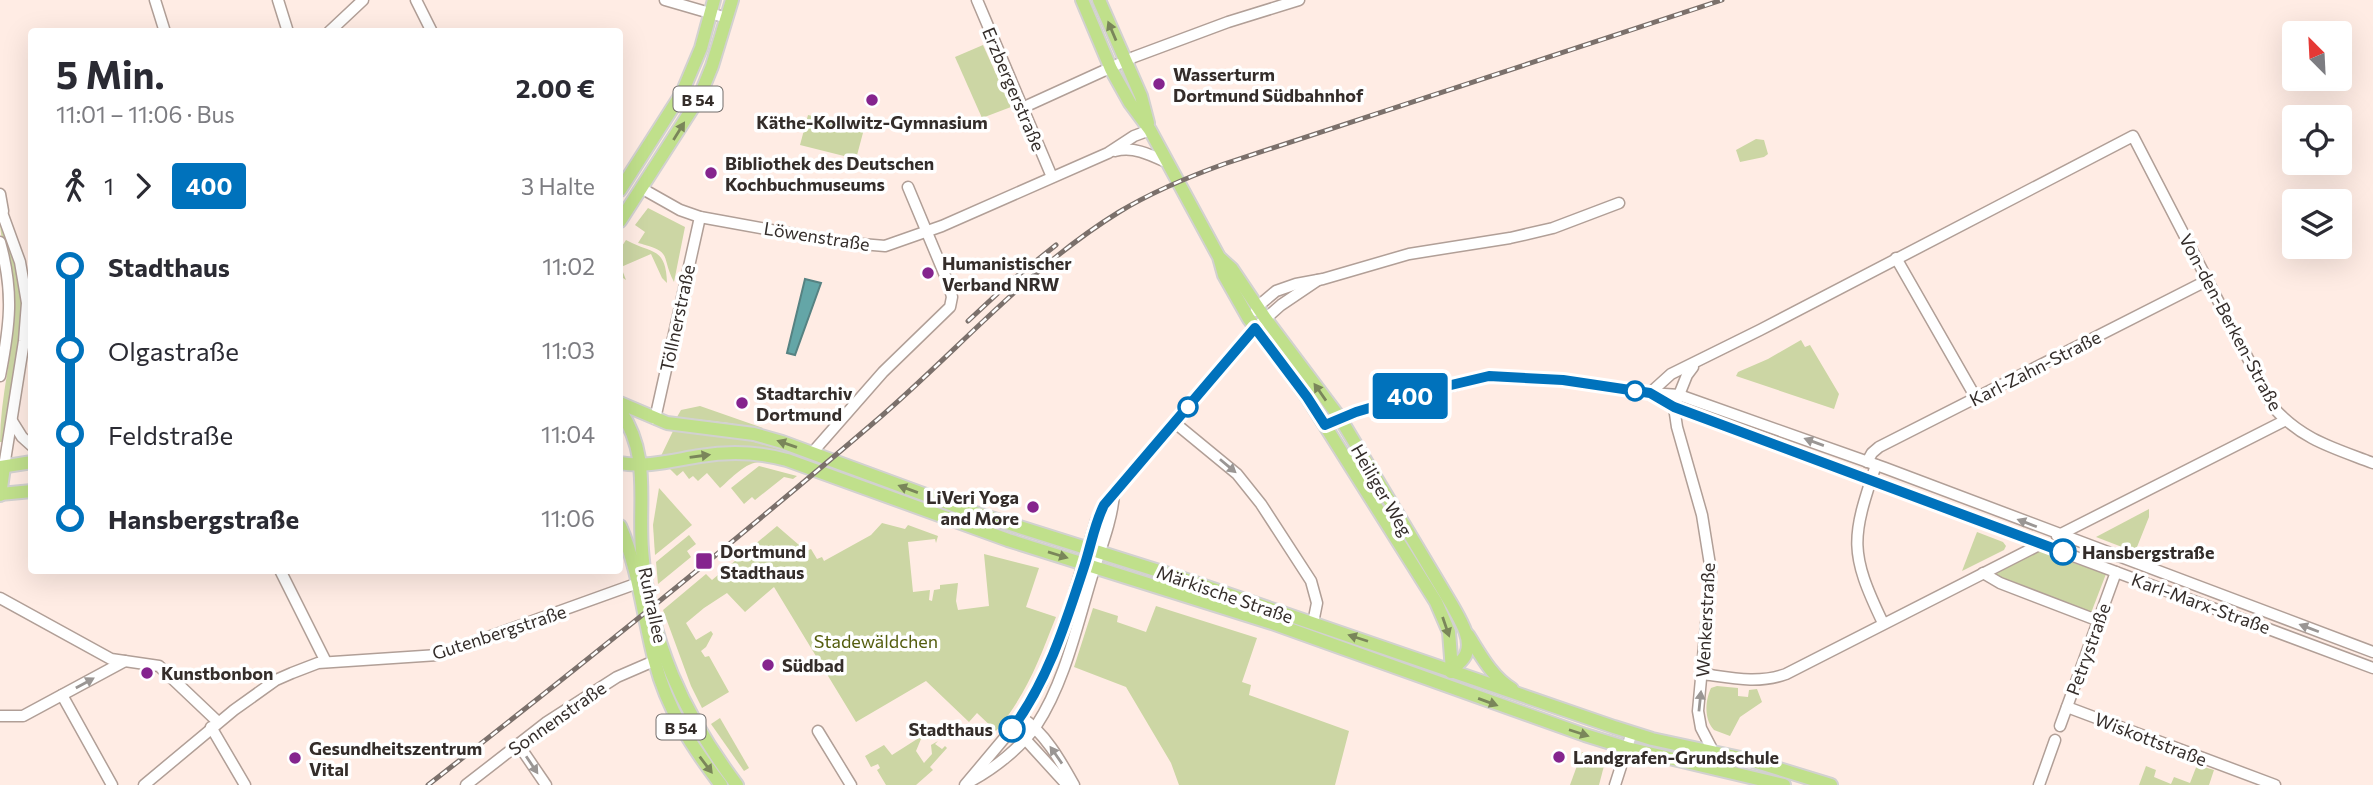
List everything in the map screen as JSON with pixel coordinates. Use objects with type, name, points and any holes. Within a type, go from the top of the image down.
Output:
[{"type":"main road","name":"B 54","points":[[623,185],[682,93],[701,48],[714,0]]},
{"type":"main road","name":"B 54","points":[[623,216],[698,98],[712,66],[732,0]]},
{"type":"main road","name":"Heiliger Weg","points":[[1082,0],[1111,69],[1130,103],[1150,130],[1219,257],[1224,275],[1255,328],[1307,397],[1436,601],[1449,632],[1452,670]]},
{"type":"main road","name":"Heiliger Weg","points":[[1099,0],[1141,96],[1150,130]]},
{"type":"main road","name":"Heiliger Weg","points":[[1219,257],[1232,270],[1340,418],[1452,605],[1464,629],[1466,654],[1452,670],[1446,685]]},
{"type":"main road","name":"Märkische Straße","points":[[623,404],[655,419],[672,423],[754,434],[972,512],[1313,623],[1652,739],[1750,760],[1831,785]]},
{"type":"main road","name":"Ruhrallee","points":[[623,416],[632,432],[641,465],[642,550],[651,607],[665,660],[695,725],[737,785]]},
{"type":"main road","name":"Märkische Straße","points":[[623,463],[641,465],[718,453],[775,457],[838,477],[962,525],[1272,622],[1514,711],[1627,748],[1784,785]]},
{"type":"main road","points":[[28,463],[2,467],[0,494],[28,491]]},
{"type":"main road","name":"Ruhrallee","points":[[623,534],[638,583],[654,661],[669,702],[686,738],[721,785]]},
{"type":"main road","points":[[1464,629],[1484,661],[1503,683],[1521,694]]},
{"type":"street","points":[[155,0],[163,28]]},
{"type":"street","points":[[278,0],[287,28]]},
{"type":"street","points":[[333,28],[363,0]]},
{"type":"street","points":[[416,0],[430,28]]},
{"type":"street","points":[[666,0],[727,18]]},
{"type":"street","name":"Erzbergerstraße","points":[[976,0],[1052,177]]},
{"type":"street","points":[[1023,107],[1125,62],[1228,22],[1299,0]]},
{"type":"street","name":"Löwenstraße","points":[[1108,153],[1134,136],[1150,130]]},
{"type":"street","name":"Von-den-Berken-Straße","points":[[1896,258],[2133,136],[2267,396],[2284,421],[2319,442],[2373,463]]},
{"type":"street","name":"Löwenstraße","points":[[641,188],[700,217],[871,246],[885,246],[928,232],[1108,153],[1123,149],[1141,151],[1168,163]]},
{"type":"street","points":[[812,453],[883,372],[950,307],[952,297],[949,285],[908,187]]},
{"type":"street","points":[[0,194],[1,209],[20,262],[27,303],[12,421],[2,467]]},
{"type":"street","points":[[1255,328],[1257,307],[1276,291],[1409,254],[1510,238],[1553,228],[1619,204]]},
{"type":"street","name":"Töllnerstraße","points":[[655,419],[700,217]]},
{"type":"street","points":[[0,242],[11,293],[0,376]]},
{"type":"street","points":[[1325,425],[1430,390],[1489,376],[1573,381],[1650,393],[1671,374],[1896,258],[1976,398]]},
{"type":"street","points":[[966,784],[988,772],[1035,727],[1056,685],[1094,551],[1114,492],[1255,328],[1318,280]]},
{"type":"street","name":"Karl-Zahn-Straße","points":[[1872,464],[1872,453],[1880,447],[2208,280]]},
{"type":"street","points":[[1674,407],[1687,375],[1696,363]]},
{"type":"street","name":"Karl-Marx-Straße","points":[[1650,393],[1679,395],[1872,464],[2373,652]]},
{"type":"street","name":"Karl-Marx-Straße","points":[[1650,393],[1674,407],[2373,668]]},
{"type":"street","name":"Wenkerstraße","points":[[1674,407],[1708,544],[1711,571],[1698,711],[1701,728],[1713,751]]},
{"type":"street","points":[[12,421],[28,442]]},
{"type":"street","points":[[1703,674],[1756,681],[1787,674],[2284,421]]},
{"type":"street","points":[[1175,423],[1237,474],[1261,504],[1311,581],[1317,603],[1313,623]]},
{"type":"street","points":[[1872,464],[1871,481],[1858,519],[1856,545],[1859,569],[1883,623]]},
{"type":"street","points":[[966,784],[1021,717],[1046,675],[1090,565]]},
{"type":"street","name":"Petrystraße","points":[[2060,726],[2116,572]]},
{"type":"street","points":[[1983,573],[2000,583],[2099,621]]},
{"type":"street","points":[[282,574],[326,662]]},
{"type":"street","name":"Gutenbergstraße","points":[[145,785],[214,725],[276,680],[318,663],[438,655],[638,583]]},
{"type":"street","points":[[1,599],[111,659],[159,666],[214,725],[245,785]]},
{"type":"street","points":[[0,716],[23,716],[125,661]]},
{"type":"street","name":"Sonnenstraße","points":[[466,785],[518,744],[617,677],[654,661]]},
{"type":"street","points":[[62,695],[113,785]]},
{"type":"street","name":"Wiskottstraße","points":[[2067,707],[2275,785]]},
{"type":"street","points":[[1021,717],[1035,727],[1074,785]]},
{"type":"street","points":[[1021,717],[1025,739],[1067,785]]},
{"type":"street","points":[[818,731],[851,785]]},
{"type":"street","points":[[1615,785],[1632,732]]},
{"type":"street","points":[[2039,785],[2055,740]]},
{"type":"street","points":[[518,744],[546,785]]},
{"type":"green space","points":[[983,45],[1011,107],[982,118],[955,57]]},
{"type":"green space","points":[[808,115],[864,129],[856,159],[800,145]]},
{"type":"green space","points":[[1756,139],[1764,140],[1768,154],[1740,162],[1736,150]]},
{"type":"green space","points":[[648,208],[685,227],[674,282],[662,252],[638,243],[645,232],[635,225]]},
{"type":"green space","points":[[0,220],[17,270],[21,306],[17,365],[3,442],[0,442],[2,407],[14,301]]},
{"type":"green space","points":[[626,240],[656,253],[664,263],[667,283],[651,254],[623,266],[623,244]]},
{"type":"green space","points":[[1801,340],[1805,347],[1810,345],[1839,394],[1834,409],[1736,376],[1738,372]]},
{"type":"green space","points":[[700,406],[763,428],[760,430],[729,423],[677,417],[681,410]]},
{"type":"green space","points":[[673,431],[747,440],[817,459],[812,462],[783,454],[660,458]]},
{"type":"green space","points":[[708,459],[762,459],[762,462],[745,467],[720,488],[707,473],[698,481],[693,476],[689,479],[683,471],[677,476],[668,467]]},
{"type":"green space","points":[[759,466],[797,476],[793,479],[784,477],[755,500],[752,497],[744,504],[731,488]]},
{"type":"green space","points":[[659,488],[692,525],[655,555],[653,525]]},
{"type":"green space","points":[[2149,509],[2149,517],[2135,552],[2096,537]]},
{"type":"green space","name":"Stadewäldchen","points":[[882,523],[905,529],[908,525],[938,536],[936,543],[935,539],[908,542],[913,592],[930,590],[929,600],[932,601],[934,590],[940,589],[940,585],[958,583],[958,610],[989,606],[984,554],[1039,568],[1026,607],[1056,617],[1024,690],[996,731],[977,713],[969,722],[926,681],[856,722],[774,587],[745,612],[727,593],[686,623],[696,640],[711,631],[713,634],[701,651],[705,657],[709,656],[729,692],[702,708],[663,610],[706,574],[712,580],[777,526],[806,551],[811,549],[817,559],[822,557],[824,561],[871,535]]},
{"type":"green space","points":[[1977,532],[2003,542],[2006,546],[2004,550],[1962,571]]},
{"type":"green space","points":[[689,535],[696,544],[687,551],[691,557],[658,584],[656,562]]},
{"type":"green space","points":[[2039,551],[2106,574],[2091,613],[1997,579],[1997,573]]},
{"type":"green space","points":[[1156,606],[1257,638],[1242,682],[1251,685],[1249,695],[1349,731],[1335,785],[1179,785],[1171,763],[1126,687],[1074,667],[1093,608],[1118,616],[1117,622],[1146,632]]},
{"type":"green space","points":[[1711,688],[1738,688],[1738,696],[1748,697],[1749,690],[1757,689],[1762,702],[1740,717],[1730,736],[1714,730],[1707,715],[1709,693]]},
{"type":"green space","points":[[720,718],[749,768],[744,771],[711,724]]},
{"type":"green space","points":[[923,727],[927,733],[916,751],[924,763],[932,754],[931,745],[938,741],[935,744],[942,749],[945,746],[947,748],[930,767],[933,770],[916,785],[886,785],[877,770],[880,768],[878,764],[871,767],[865,756],[884,745],[892,755],[925,734]]},
{"type":"green space","points":[[1582,752],[1605,762],[1599,785],[1570,785]]},
{"type":"green space","points":[[2197,765],[2214,770],[2209,785],[2139,785],[2146,766],[2156,770],[2154,777],[2171,784],[2174,777],[2190,783]]},
{"type":"water","points":[[805,279],[821,283],[795,355],[787,353]]},
{"type":"railway","points":[[428,785],[762,517],[902,398],[1021,286],[1085,235],[1119,212],[1170,185],[1224,164],[1722,0]]},
{"type":"railway","points":[[968,321],[1011,281],[1056,245]]},
{"type":"bus line","name":"400","points":[[1012,729],[1046,675],[1061,638],[1096,521],[1104,505],[1255,328],[1325,425],[1356,412],[1478,377],[1563,380],[1650,393],[1674,407],[2063,552]]},
{"type":"place","name":"Wasserturm Dortmund Südbahnhof","points":[[1159,84]]},
{"type":"place","name":"Käthe-Kollwitz-Gymnasium","points":[[872,100]]},
{"type":"place","name":"Bibliothek des Deutschen Kochbuchmuseums","points":[[711,173]]},
{"type":"place","name":"Humanistischer Verband NRW","points":[[928,273]]},
{"type":"place","name":"Stadtarchiv Dortmund","points":[[742,403]]},
{"type":"place","name":"LiVeri Yoga and More","points":[[1033,507]]},
{"type":"place","name":"Hansbergstraße","points":[[2063,552]]},
{"type":"place","name":"Dortmund Stadthaus","points":[[704,561]]},
{"type":"place","name":"Südbad","points":[[768,665]]},
{"type":"place","name":"Kunstbonbon","points":[[147,673]]},
{"type":"place","name":"Stadthaus","points":[[1012,729]]},
{"type":"place","name":"Landgrafen-Grundschule","points":[[1559,757]]},
{"type":"place","name":"Gesundheitszentrum Vital","points":[[295,758]]}]
